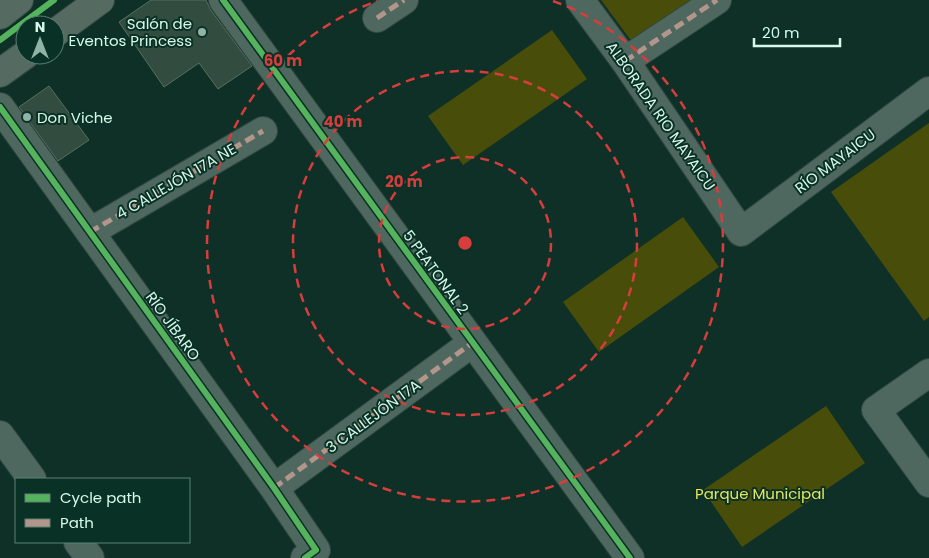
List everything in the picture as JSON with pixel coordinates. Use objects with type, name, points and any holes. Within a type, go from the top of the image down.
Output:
[{"type":"main road","points":[[0,15],[19,0]]},
{"type":"main road","points":[[65,26],[100,0]]},
{"type":"main road","points":[[0,73],[15,62]]},
{"type":"street","name":"5 PEATONAL 2","points":[[222,0],[630,558]]},
{"type":"street","points":[[377,18],[404,0]]},
{"type":"street","name":"ALBORADA RIO MAYAICU","points":[[580,0],[625,61],[741,232]]},
{"type":"street","points":[[625,61],[717,0]]},
{"type":"street","name":"RÍO MAYAICU","points":[[741,232],[929,90]]},
{"type":"street","name":"RÍO JÍBARO","points":[[0,108],[274,488],[316,550],[305,558]]},
{"type":"street","name":"4 CALLEJÓN 17A NE","points":[[90,232],[263,131]]},
{"type":"street","name":"3 CALLEJÓN 17A","points":[[274,488],[472,343]]},
{"type":"street","points":[[929,373],[876,410],[929,483]]},
{"type":"street","points":[[0,435],[31,478]]},
{"type":"street","points":[[79,543],[90,558]]},
{"type":"green space","points":[[601,0],[697,0],[632,42]]},
{"type":"green space","points":[[552,30],[587,79],[463,165],[428,116]]},
{"type":"green space","points":[[929,123],[929,317],[924,321],[831,192]]},
{"type":"green space","points":[[683,217],[719,267],[599,352],[563,302]]},
{"type":"green space","name":"Parque Municipal","points":[[826,406],[865,463],[742,547],[703,490]]},
{"type":"building","points":[[151,0],[206,0],[210,9],[252,66],[218,89],[199,63],[164,87],[119,22]]},
{"type":"building","points":[[49,86],[89,140],[58,161],[19,107]]},
{"type":"marked path","points":[[377,18],[404,0]]},
{"type":"marked path","points":[[625,61],[717,0]]},
{"type":"marked path","points":[[90,232],[263,131]]},
{"type":"marked path","points":[[274,488],[472,343]]},
{"type":"cycle path","points":[[0,40],[54,0]]},
{"type":"cycle path","points":[[223,0],[630,558]]},
{"type":"cycle path","points":[[0,107],[274,488],[316,550],[305,558]]},
{"type":"place","name":"Salón de Eventos Princess","points":[[202,32]]},
{"type":"place","name":"Don Viche","points":[[27,117]]}]
